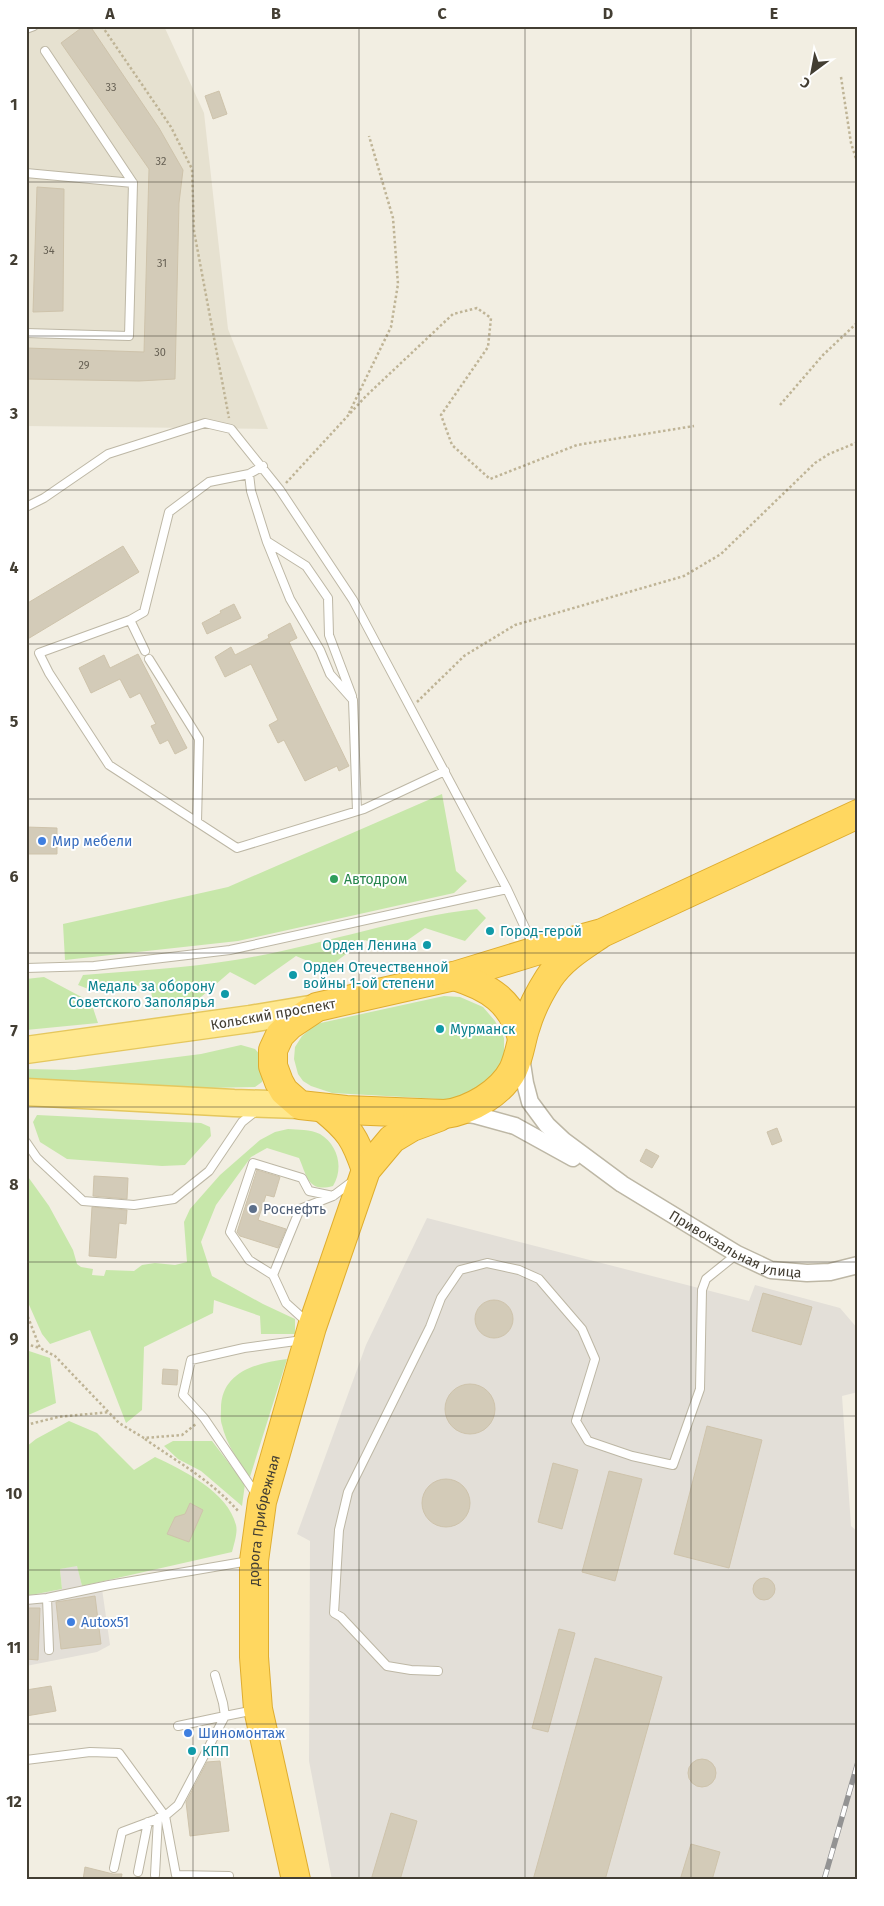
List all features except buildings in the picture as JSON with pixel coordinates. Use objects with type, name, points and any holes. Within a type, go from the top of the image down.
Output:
[{"type":"highway","points":[[317,1007],[290,1024],[280,1036],[273,1050],[273,1066],[284,1090],[343,1124],[356,1143],[366,1170],[392,1139],[412,1127],[472,1107],[498,1088],[512,1071],[531,1012],[550,977],[560,964],[602,933],[858,814]]},
{"type":"highway","name":"Кольский проспект","points":[[317,1007],[454,976],[602,933]]},
{"type":"highway","points":[[454,976],[478,983],[494,994],[506,1006],[518,1023],[521,1044]]},
{"type":"highway","points":[[312,1107],[450,1114]]},
{"type":"highway","name":"дорога Прибрежная","points":[[296,1880],[258,1709],[254,1656],[254,1561],[251,1508],[366,1170]]},
{"type":"main road","name":"Кольский проспект","points":[[26,1050],[250,1019],[317,1007]]},
{"type":"main road","points":[[26,1092],[312,1107]]},
{"type":"street","points":[[521,1044],[525,1084],[530,1102],[547,1125],[564,1141],[620,1182]]},
{"type":"street","points":[[450,1114],[475,1115],[515,1126],[620,1182]]},
{"type":"street","name":"Привокзальная улица","points":[[620,1182],[737,1254],[771,1270],[830,1272],[858,1265]]},
{"type":"lane","points":[[26,30],[34,26]]},
{"type":"lane","points":[[26,333],[129,336],[133,183],[45,51]]},
{"type":"lane","points":[[26,173],[133,183]]},
{"type":"lane","points":[[26,507],[44,498],[108,454],[204,423],[231,429],[263,466],[353,600],[445,770],[457,797],[507,889],[536,951]]},
{"type":"lane","points":[[263,466],[249,474],[209,482],[169,512],[144,612],[130,620],[39,654],[49,673],[109,765],[237,848],[357,811],[445,770]]},
{"type":"lane","points":[[249,474],[251,490],[267,542],[290,599],[320,650],[330,674],[353,700]]},
{"type":"lane","points":[[267,542],[306,566],[328,598],[329,635],[353,700],[357,811]]},
{"type":"lane","points":[[130,620],[145,651]]},
{"type":"lane","points":[[149,658],[199,739],[197,822]]},
{"type":"lane","points":[[26,968],[94,966],[230,950],[507,889]]},
{"type":"lane","points":[[26,1142],[37,1158],[83,1201],[134,1205],[174,1199],[209,1171],[242,1122],[263,1104]]},
{"type":"lane","points":[[251,1508],[204,1418],[183,1395],[191,1360],[310,1333],[286,1303],[273,1275],[249,1260],[230,1232],[253,1163],[302,1178],[309,1190],[333,1196]]},
{"type":"lane","points":[[273,1275],[300,1209],[333,1196],[366,1170]]},
{"type":"lane","points":[[438,1671],[411,1670],[387,1666],[347,1623],[334,1613],[335,1594],[339,1530],[348,1492],[430,1327],[441,1298],[460,1270],[487,1263],[519,1270],[539,1279],[582,1329],[594,1360],[576,1421],[588,1441],[632,1456],[673,1465],[700,1389],[702,1290],[706,1279],[737,1254]]},
{"type":"lane","points":[[26,1600],[48,1598],[109,1585],[254,1561]]},
{"type":"lane","points":[[48,1598],[49,1650]]},
{"type":"lane","points":[[114,1868],[122,1832],[161,1817],[178,1805],[224,1716],[223,1703],[215,1675]]},
{"type":"lane","points":[[178,1726],[258,1709]]},
{"type":"lane","points":[[26,1760],[90,1752],[119,1754],[161,1817],[176,1875],[197,1878],[229,1876]]},
{"type":"lane","points":[[155,1875],[161,1817]]},
{"type":"lane","points":[[138,1872],[148,1822]]},
{"type":"path","points":[[102,26],[171,127],[192,169],[194,230],[231,429]]},
{"type":"path","points":[[841,77],[851,143],[858,165]]},
{"type":"path","points":[[348,416],[391,327],[398,284],[393,218],[369,136]]},
{"type":"path","points":[[280,490],[366,396],[453,314],[477,308],[491,318],[488,347],[441,415],[452,445],[490,479],[577,445],[694,426]]},
{"type":"path","points":[[780,405],[823,355],[858,322]]},
{"type":"path","points":[[411,708],[464,656],[515,625],[684,576],[721,554],[815,463],[829,454],[858,442]]},
{"type":"path","points":[[26,1312],[40,1348]]},
{"type":"path","points":[[26,1344],[40,1348],[55,1356],[119,1424],[144,1438],[201,1476],[228,1500],[251,1508]]},
{"type":"path","points":[[26,1425],[58,1417],[108,1412]]},
{"type":"path","points":[[144,1438],[182,1435],[204,1418]]},
{"type":"shaded area","points":[[26,26],[164,26],[204,113],[228,329],[268,429],[26,426]]},
{"type":"shaded area","points":[[427,1218],[749,1301],[755,1285],[840,1308],[858,1329],[858,1392],[842,1396],[851,1526],[858,1532],[858,1880],[332,1880],[309,1761],[310,1541],[297,1534],[366,1345]]},
{"type":"shaded area","points":[[77,1565],[82,1586],[101,1582],[110,1645],[97,1652],[26,1666],[26,1596],[62,1589],[60,1569]]},
{"type":"green space","name":"Автодром","points":[[442,794],[456,871],[467,881],[454,893],[238,941],[65,960],[63,924],[228,887]]},
{"type":"green space","points":[[477,909],[486,918],[465,941],[425,928],[392,951],[365,940],[326,969],[296,956],[255,985],[230,972],[194,1003],[154,1010],[150,984],[96,992],[78,985],[83,975],[235,960],[296,948],[416,919]]},
{"type":"green space","points":[[44,977],[91,1002],[98,1023],[26,1030],[26,979]]},
{"type":"green space","points":[[444,996],[460,997],[483,1007],[495,1021],[504,1038],[504,1058],[496,1077],[458,1100],[332,1093],[311,1086],[303,1081],[298,1074],[294,1059],[295,1047],[302,1036],[316,1024]]},
{"type":"green space","points":[[241,1045],[255,1049],[263,1058],[265,1071],[262,1082],[255,1087],[207,1088],[26,1081],[26,1069],[75,1070],[201,1054]]},
{"type":"green space","points":[[37,1115],[201,1123],[210,1127],[211,1136],[185,1165],[162,1166],[67,1159],[40,1142],[33,1122]]},
{"type":"green space","points":[[288,1129],[316,1132],[331,1144],[337,1157],[338,1165],[338,1172],[333,1186],[325,1188],[313,1185],[307,1177],[299,1158],[267,1148],[251,1157],[216,1205],[201,1242],[212,1276],[295,1319],[295,1334],[261,1334],[260,1316],[214,1300],[213,1313],[144,1347],[142,1410],[126,1423],[90,1330],[50,1344],[42,1334],[26,1298],[26,1174],[49,1206],[73,1250],[77,1264],[81,1267],[93,1269],[92,1275],[104,1276],[106,1270],[134,1271],[142,1265],[155,1263],[175,1265],[187,1262],[184,1222],[190,1209],[220,1175],[260,1140],[275,1132]]},
{"type":"green space","points":[[26,1350],[50,1358],[56,1403],[26,1416]]},
{"type":"green space","points":[[287,1359],[249,1480],[230,1446],[221,1423],[223,1396],[227,1386],[242,1372],[264,1363]]},
{"type":"green space","points":[[69,1421],[97,1433],[134,1470],[155,1457],[178,1468],[214,1492],[224,1502],[236,1525],[232,1552],[82,1586],[77,1566],[60,1569],[62,1589],[26,1596],[26,1447],[36,1439]]},
{"type":"green space","points":[[173,1441],[212,1441],[245,1484],[242,1506],[201,1471],[178,1459],[164,1446]]},
{"type":"railway","points":[[824,1880],[858,1762]]},
{"type":"place","name":"Мир мебели","points":[[42,841]]},
{"type":"place","name":"Автодром","points":[[334,879]]},
{"type":"place","name":"Город-герой","points":[[490,931]]},
{"type":"place","name":"Орден Ленина","points":[[427,945]]},
{"type":"place","name":"Орден Отечественной войны 1-ой степени","points":[[293,975]]},
{"type":"place","name":"Медаль за оборону Советского Заполярья","points":[[225,994]]},
{"type":"place","name":"Мурманск","points":[[440,1029]]},
{"type":"place","name":"Роснефть","points":[[253,1209]]},
{"type":"place","name":"Autox51","points":[[71,1622]]},
{"type":"place","name":"Шиномонтаж","points":[[188,1733]]},
{"type":"place","name":"КПП","points":[[192,1751]]}]
